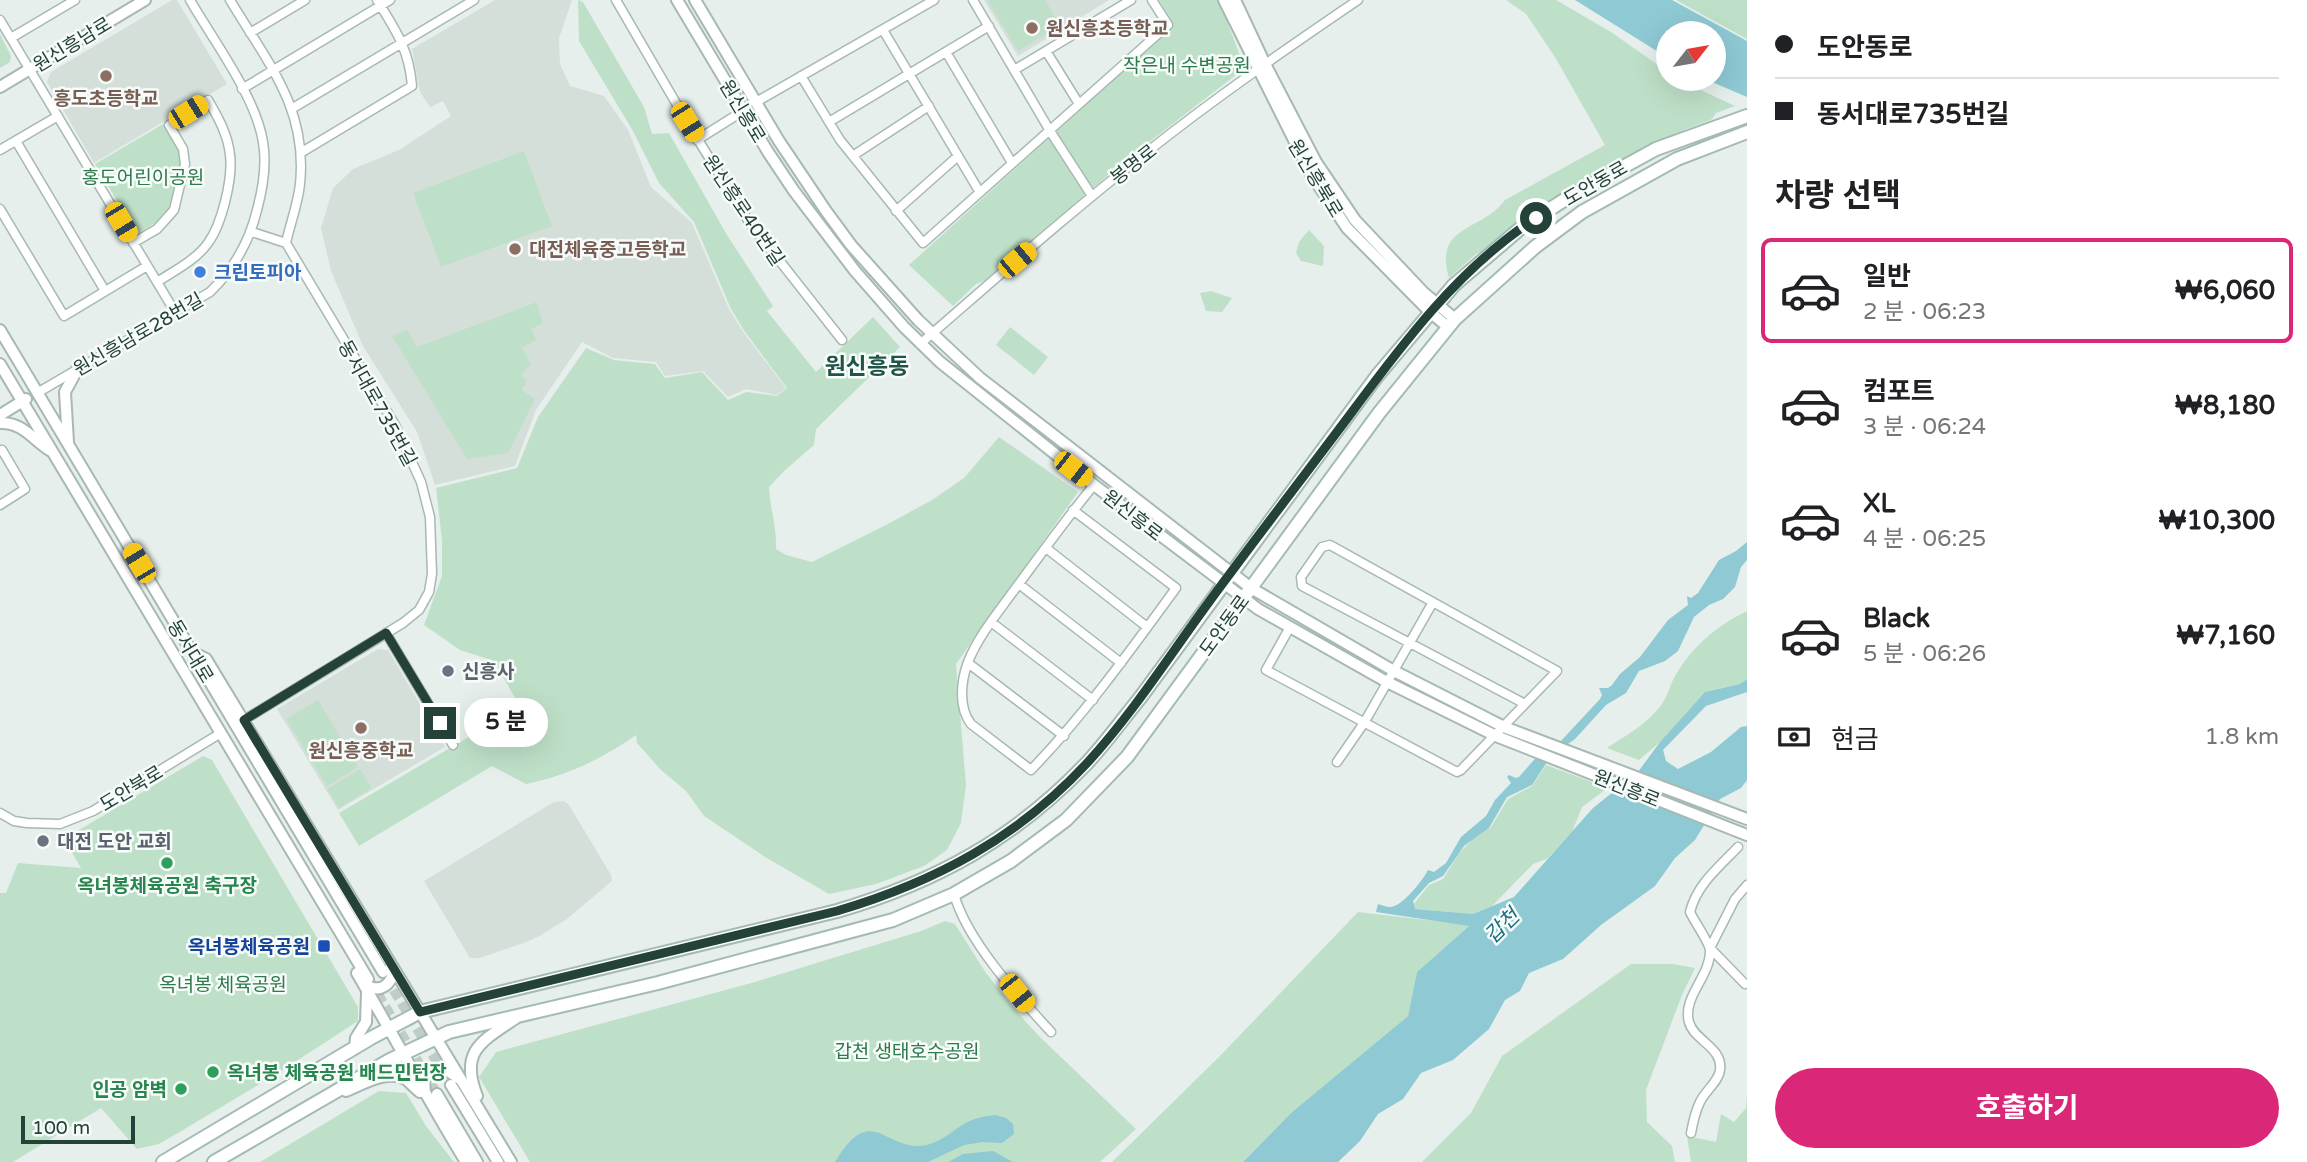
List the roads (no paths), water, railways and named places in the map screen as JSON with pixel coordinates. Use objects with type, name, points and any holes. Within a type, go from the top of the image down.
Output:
[{"type":"main road","name":"도안동로","points":[[163,1162],[420,1012],[837,911],[884,897],[954,867],[994,841],[1056,794],[1088,762],[1140,698],[1377,376],[1454,285],[1522,227],[1572,195],[1656,149],[1743,117]]},
{"type":"main road","name":"도안동로","points":[[214,1162],[403,1053],[449,1032],[516,1018],[837,937],[893,920],[982,880],[1066,820],[1118,768],[1379,413],[1451,323],[1535,247],[1582,212],[1677,159],[1747,132]]},
{"type":"street","points":[[11,38],[75,0]]},
{"type":"street","name":"원신흥남로","points":[[0,87],[145,0]]},
{"type":"street","name":"원신흥남로28번길","points":[[37,393],[210,292],[230,272],[252,232],[265,166],[263,141],[256,114],[190,0]]},
{"type":"street","points":[[230,0],[293,108],[302,152],[300,186],[286,243],[252,232]]},
{"type":"street","points":[[250,33],[305,0]]},
{"type":"street","points":[[242,89],[379,3],[390,0]]},
{"type":"street","points":[[293,108],[474,0]]},
{"type":"street","name":"원신흥로40번길","points":[[616,0],[748,222],[842,340]]},
{"type":"street","name":"원신흥로","points":[[677,0],[794,191],[835,247],[920,344],[990,404],[1222,584],[1288,612],[1500,731],[1747,819]]},
{"type":"street","name":"원신흥로","points":[[695,0],[803,177],[851,244],[932,334],[980,378],[1231,573],[1247,594],[1290,627],[1387,682],[1747,835]]},
{"type":"street","points":[[756,102],[934,0]]},
{"type":"street","points":[[973,0],[1050,131],[1092,196]]},
{"type":"street","points":[[1014,70],[1131,0]]},
{"type":"street","points":[[801,76],[840,140],[923,243],[1168,25],[1152,0]]},
{"type":"street","name":"원신흥북로","points":[[1224,0],[1316,162],[1355,220],[1433,308],[1451,323]]},
{"type":"street","name":"원신흥북로","points":[[1235,0],[1261,66]]},
{"type":"street","name":"봉명로","points":[[920,344],[1092,196],[1261,66],[1358,0]]},
{"type":"street","points":[[302,152],[412,86],[403,43],[379,3]]},
{"type":"street","points":[[0,20],[175,312]]},
{"type":"street","points":[[829,122],[989,26]]},
{"type":"street","points":[[883,30],[979,191]]},
{"type":"street","points":[[946,51],[1012,163]]},
{"type":"street","points":[[1046,51],[1079,104]]},
{"type":"street","points":[[134,243],[158,229],[174,210],[185,164],[183,149],[169,125],[208,100],[219,120],[231,157],[224,205],[209,242],[184,265],[157,282]]},
{"type":"street","points":[[854,155],[929,106]]},
{"type":"street","points":[[697,140],[743,111]]},
{"type":"street","points":[[0,150],[58,116]]},
{"type":"street","points":[[16,141],[105,291]]},
{"type":"street","points":[[896,211],[958,156]]},
{"type":"street","points":[[0,209],[64,316],[147,266]]},
{"type":"street","name":"동서대로735번길","points":[[244,720],[419,610],[429,592],[433,550],[421,482],[395,425],[286,243]]},
{"type":"street","name":"동서대로","points":[[0,330],[383,972]]},
{"type":"street","name":"동서대로","points":[[0,364],[365,982]]},
{"type":"street","points":[[68,444],[65,392],[78,368]]},
{"type":"street","points":[[0,415],[37,393]]},
{"type":"street","points":[[0,423],[16,424],[54,453]]},
{"type":"street","points":[[0,451],[2,450],[26,489],[0,505]]},
{"type":"street","points":[[1073,510],[1176,589],[1093,700],[1064,736],[1031,770],[964,715],[963,679],[975,646],[991,622],[1073,510],[1094,485]]},
{"type":"street","points":[[1290,627],[1266,670],[1457,772],[1500,731],[1557,671],[1330,545],[1322,547],[1301,577],[1302,586],[1525,704]]},
{"type":"street","points":[[1045,548],[1147,627]]},
{"type":"street","points":[[1018,584],[1121,663]]},
{"type":"street","points":[[1337,762],[1364,723],[1433,602]]},
{"type":"street","points":[[991,622],[1093,700]]},
{"type":"street","points":[[386,633],[453,745]]},
{"type":"street","points":[[192,652],[206,659],[511,1162]]},
{"type":"street","points":[[177,660],[181,678],[365,982],[403,1053],[477,1162]]},
{"type":"street","points":[[968,663],[1064,736]]},
{"type":"street","name":"도안북로","points":[[0,813],[14,821],[60,824],[93,811],[216,736]]},
{"type":"street","points":[[1738,847],[1702,884],[1689,912],[1710,947],[1745,984]]},
{"type":"street","points":[[1691,1133],[1699,1102],[1721,1073],[1716,1054],[1692,1030],[1688,1009],[1708,966],[1710,947],[1735,899],[1747,885]]},
{"type":"street","points":[[954,894],[958,911],[980,944],[1051,1032]]},
{"type":"street","points":[[365,982],[373,989],[383,988],[390,983],[393,975],[388,957]]},
{"type":"street","points":[[355,1048],[356,1038],[366,1022],[365,982]]},
{"type":"street","points":[[489,1124],[470,1075],[472,1055],[486,1038],[516,1018]]},
{"type":"street","points":[[462,1082],[448,1070],[436,1069],[424,1079],[466,1162]]},
{"type":"street","points":[[317,1102],[381,1077],[398,1076],[431,1095]]},
{"type":"street","points":[[451,1086],[498,1162]]},
{"type":"water","points":[[1575,0],[1672,0],[1710,21],[1656,21],[1656,51]]},
{"type":"water","points":[[1726,30],[1747,41],[1747,97],[1726,88]]},
{"type":"water","name":"갑천","points":[[1747,542],[1747,560],[1741,567],[1735,587],[1723,599],[1709,605],[1694,617],[1678,651],[1665,661],[1639,671],[1626,693],[1606,705],[1575,739],[1551,756],[1532,785],[1507,797],[1489,828],[1464,846],[1443,876],[1429,883],[1413,901],[1415,909],[1473,914],[1514,897],[1593,808],[1638,772],[1660,742],[1705,692],[1740,684],[1747,679],[1747,692],[1706,706],[1663,750],[1666,761],[1678,769],[1711,752],[1741,727],[1747,726],[1747,780],[1741,788],[1720,799],[1695,840],[1675,858],[1655,886],[1601,925],[1563,959],[1529,973],[1520,991],[1505,1000],[1489,1029],[1453,1060],[1421,1073],[1403,1099],[1378,1114],[1360,1141],[1338,1162],[1243,1162],[1291,1113],[1408,1016],[1417,972],[1469,926],[1376,912],[1378,904],[1390,907],[1400,903],[1428,870],[1434,872],[1446,863],[1461,837],[1486,816],[1495,800],[1511,783],[1507,777],[1519,777],[1541,752],[1560,742],[1600,699],[1602,695],[1599,688],[1612,685],[1620,674],[1640,657],[1668,620],[1688,605],[1687,596],[1691,598],[1698,593],[1719,560]]},
{"type":"water","points":[[995,1115],[1006,1118],[1013,1124],[1014,1134],[1002,1143],[964,1145],[928,1162],[835,1162],[848,1144],[860,1134],[870,1131],[900,1143],[927,1145],[972,1120]]},
{"type":"water","points":[[993,1151],[1013,1162],[948,1162],[963,1154]]},
{"type":"tunnel","points":[[386,977],[451,1085]]},
{"type":"tunnel","points":[[370,981],[437,1094]]},
{"type":"place","name":"원신흥초등학교","points":[[1032,28]]},
{"type":"place","name":"흥도초등학교","points":[[106,76]]},
{"type":"place","name":"대전체육중고등학교","points":[[515,249]]},
{"type":"place","name":"크린토피아","points":[[200,272]]},
{"type":"place","name":"신흥사","points":[[448,671]]},
{"type":"place","name":"원신흥중학교","points":[[361,728]]},
{"type":"place","name":"대전 도안 교회","points":[[43,841]]},
{"type":"place","name":"옥녀봉체육공원 축구장","points":[[167,863]]},
{"type":"place","name":"옥녀봉체육공원","points":[[324,946]]},
{"type":"place","name":"옥녀봉 체육공원 배드민턴장","points":[[213,1072]]},
{"type":"place","name":"인공 암벽","points":[[181,1089]]},
{"type":"district","name":"원신흥동","points":[[867,366]]},
{"type":"park label","name":"작은내 수변공원","points":[[1187,65]]},
{"type":"park label","name":"홍도어린이공원","points":[[143,177]]},
{"type":"park label","name":"옥녀봉 체육공원","points":[[223,984]]},
{"type":"park label","name":"갑천 생태호수공원","points":[[907,1051]]}]
